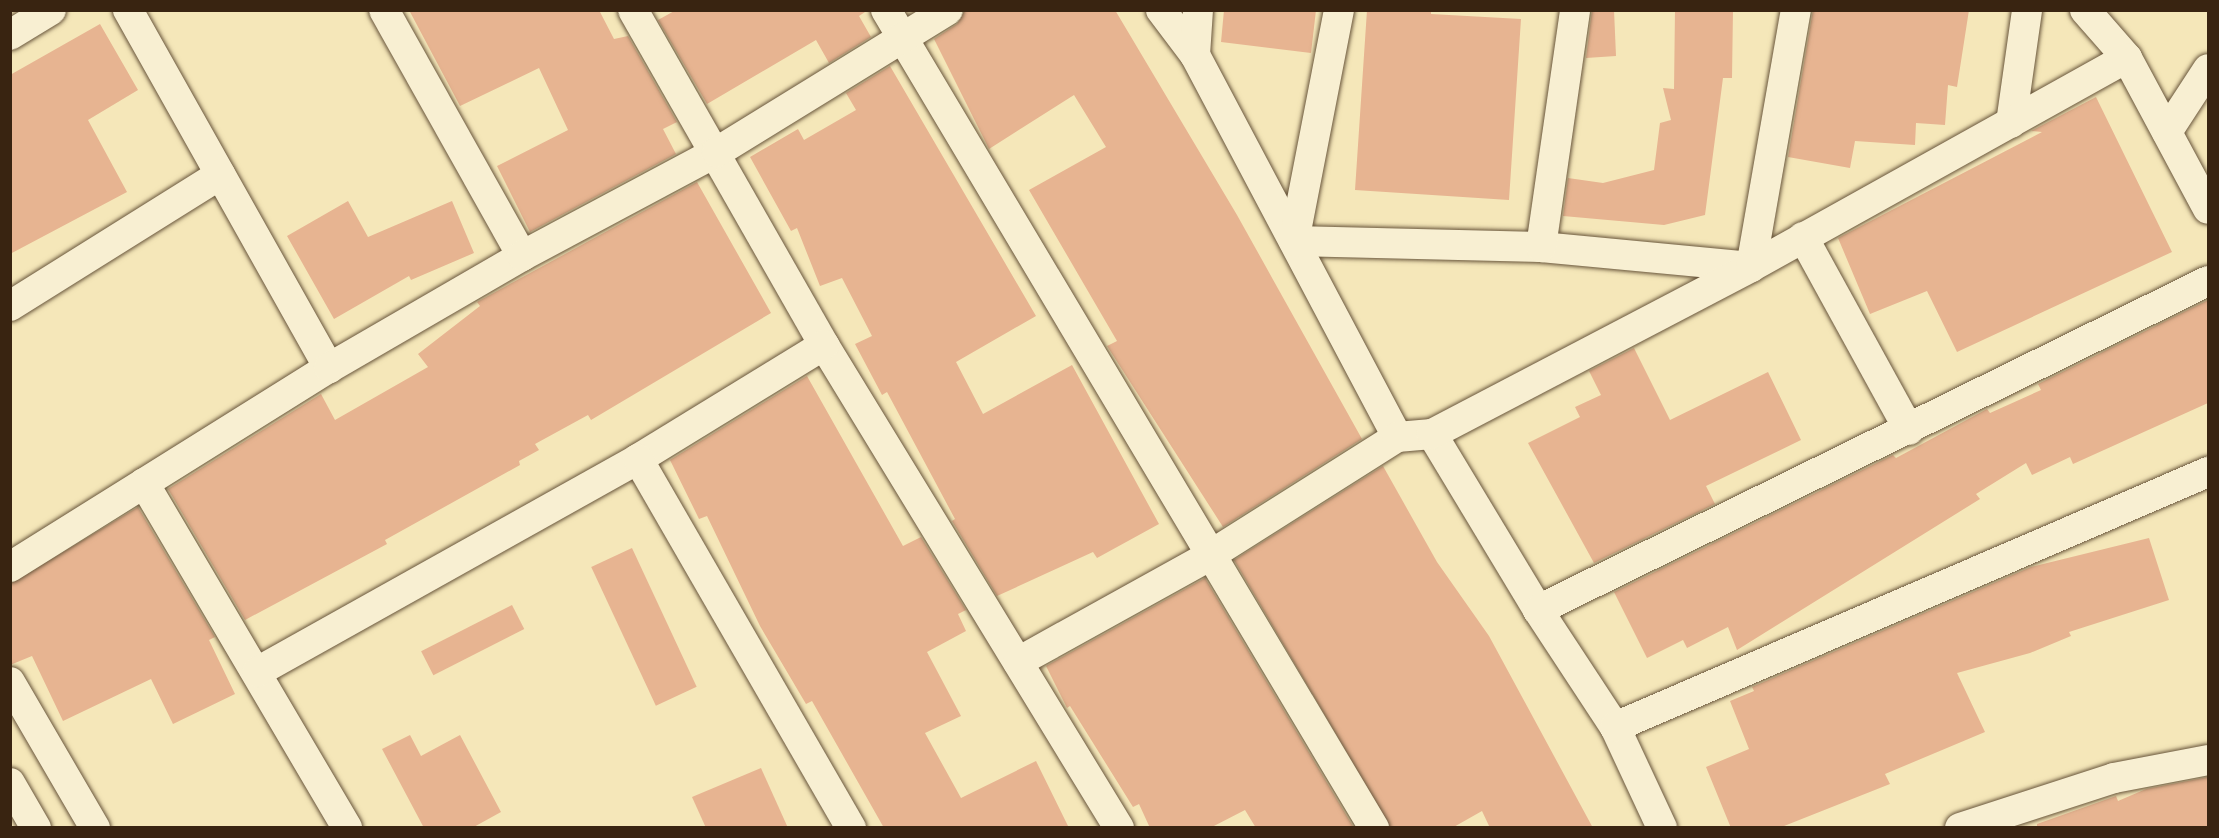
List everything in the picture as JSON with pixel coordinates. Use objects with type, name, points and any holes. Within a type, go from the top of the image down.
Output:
[{"type":"street","points":[[10,34],[51,10]]},
{"type":"street","points":[[128,10],[329,368]]},
{"type":"street","points":[[384,10],[522,256]]},
{"type":"street","points":[[633,10],[717,152],[824,345],[1119,828]]},
{"type":"street","points":[[886,10],[901,39],[1209,556],[1374,828]]},
{"type":"street","points":[[10,567],[329,368],[522,256],[717,152],[948,10]]},
{"type":"street","points":[[1161,10],[1195,55],[1397,437]]},
{"type":"street","points":[[1195,55],[1198,10]]},
{"type":"street","points":[[1294,241],[1339,10]]},
{"type":"street","points":[[1541,247],[1575,10]]},
{"type":"street","points":[[1751,267],[1796,10]]},
{"type":"street","points":[[2011,123],[2027,10]]},
{"type":"street","points":[[2085,10],[2127,58],[2208,208]]},
{"type":"street","points":[[1018,662],[1209,556],[1397,437],[1432,434],[1751,267],[2127,58]]},
{"type":"street","points":[[2167,132],[2208,69]]},
{"type":"street","points":[[10,306],[220,175]]},
{"type":"street","points":[[1803,237],[1910,430]]},
{"type":"street","points":[[1294,241],[1541,247],[1751,267]]},
{"type":"street","points":[[1538,610],[1910,430],[2208,281]]},
{"type":"street","points":[[256,672],[638,459],[824,345]]},
{"type":"street","points":[[1432,434],[1538,610],[1615,727],[1662,828]]},
{"type":"street","points":[[638,459],[851,828]]},
{"type":"street","points":[[1615,727],[2208,472]]},
{"type":"street","points":[[144,483],[347,828]]},
{"type":"street","points":[[10,682],[94,828]]},
{"type":"street","points":[[1960,828],[2010,820],[2114,778],[2208,760]]},
{"type":"street","points":[[10,783],[36,828]]},
{"type":"building","points":[[409,10],[599,10],[614,39],[628,36],[677,122],[663,129],[676,154],[530,232],[497,166],[568,130],[539,68],[460,106]]},
{"type":"building","points":[[676,10],[868,10],[859,16],[871,37],[829,63],[816,40],[707,104],[658,20]]},
{"type":"building","points":[[965,10],[1115,10],[1237,215],[1362,439],[1223,527],[1107,346],[1117,341],[1029,190],[1106,147],[1074,95],[989,149],[934,39],[957,24]]},
{"type":"building","points":[[1224,10],[1316,10],[1311,53],[1221,42]]},
{"type":"building","points":[[1367,10],[1431,10],[1431,14],[1521,19],[1509,200],[1355,190]]},
{"type":"building","points":[[1592,10],[1614,10],[1616,56],[1586,58]]},
{"type":"building","points":[[1675,10],[1733,10],[1732,78],[1723,78],[1705,215],[1664,225],[1563,216],[1568,178],[1603,183],[1654,170],[1660,123],[1671,120],[1663,88],[1674,89]]},
{"type":"building","points":[[1813,10],[1969,10],[1957,87],[1948,85],[1945,125],[1916,123],[1915,145],[1855,141],[1850,168],[1788,157]]},
{"type":"building","points":[[100,24],[138,90],[88,120],[127,192],[10,254],[10,75]]},
{"type":"building","points":[[890,66],[1036,316],[956,362],[983,414],[1072,365],[1159,524],[1097,558],[1093,552],[997,596],[952,521],[955,519],[887,392],[882,395],[855,344],[872,336],[842,278],[820,286],[797,228],[791,231],[750,157],[798,129],[804,140],[856,110],[846,93]]},
{"type":"building","points":[[2096,97],[2172,252],[1957,352],[1927,291],[1870,314],[1838,238],[2042,132],[2031,131]]},
{"type":"building","points":[[697,182],[771,313],[591,420],[588,415],[535,444],[539,450],[519,461],[520,465],[385,540],[387,544],[245,620],[168,489],[321,394],[335,420],[428,367],[418,354],[480,306],[477,302]]},
{"type":"building","points":[[348,201],[368,237],[452,201],[474,253],[411,280],[409,276],[334,319],[287,236]]},
{"type":"building","points":[[2208,300],[2208,403],[2073,464],[2070,457],[2032,475],[2026,463],[1976,494],[1980,499],[1737,650],[1728,627],[1687,648],[1683,640],[1647,658],[1614,592],[1893,455],[1896,458],[1987,409],[1990,413],[2041,390],[2038,384]]},
{"type":"building","points":[[1634,348],[1670,420],[1768,372],[1801,440],[1706,486],[1715,504],[1594,563],[1528,443],[1580,417],[1575,407],[1601,395],[1589,371]]},
{"type":"building","points":[[807,376],[903,546],[921,537],[966,610],[958,614],[966,631],[927,652],[961,716],[925,733],[961,798],[1036,761],[1069,828],[884,828],[812,701],[806,704],[760,626],[707,516],[699,519],[670,460]]},
{"type":"building","points":[[1383,466],[1437,562],[1489,636],[1593,828],[1490,828],[1482,811],[1452,828],[1391,828],[1234,560]]},
{"type":"building","points":[[138,507],[215,637],[209,640],[235,694],[173,724],[151,679],[63,721],[32,656],[10,665],[10,584]]},
{"type":"building","points":[[2149,538],[2169,600],[2069,632],[2071,636],[2030,653],[1957,673],[1985,732],[1885,774],[1890,784],[1779,828],[1731,828],[1706,767],[1749,749],[1730,701],[1754,691],[1752,687],[2031,567]]},
{"type":"building","points":[[632,548],[697,687],[656,706],[591,567]]},
{"type":"building","points":[[1205,578],[1354,828],[1256,828],[1245,810],[1210,828],[1150,828],[1139,804],[1133,807],[1070,706],[1067,708],[1046,666]]},
{"type":"building","points":[[512,605],[524,629],[433,675],[421,651]]},
{"type":"building","points":[[410,735],[421,756],[460,735],[501,812],[472,828],[424,828],[382,749]]},
{"type":"building","points":[[761,768],[788,828],[706,828],[692,797]]},
{"type":"building","points":[[2208,777],[2208,828],[2037,828],[2037,824],[2116,796],[2118,801],[2146,789]]}]
